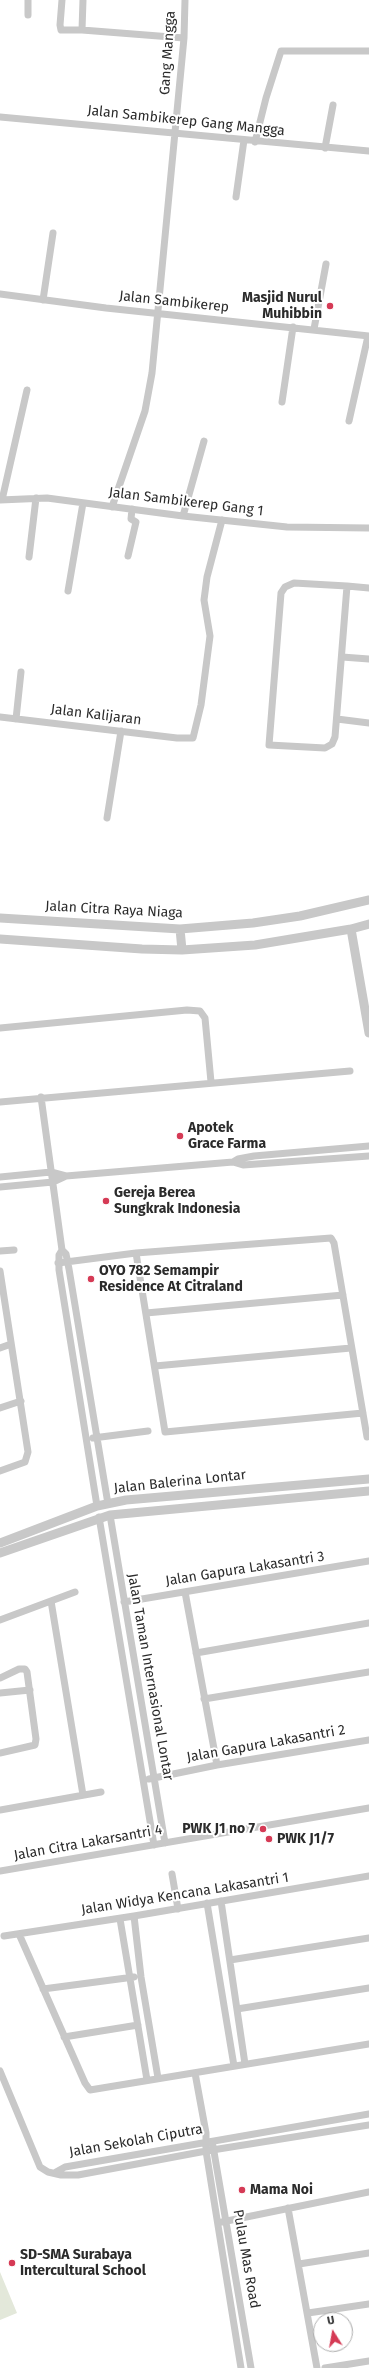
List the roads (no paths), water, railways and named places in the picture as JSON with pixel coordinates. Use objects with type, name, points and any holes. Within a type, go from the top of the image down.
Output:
[{"type":"street","points":[[28,0],[28,15]]},
{"type":"street","points":[[62,0],[60,25],[62,30],[82,30],[184,38]]},
{"type":"street","points":[[82,30],[83,0]]},
{"type":"street","name":"Gang Mangga","points":[[112,507],[144,411],[159,313],[174,132],[184,38],[185,0]]},
{"type":"street","points":[[255,142],[266,98],[281,51],[369,51]]},
{"type":"street","points":[[325,148],[333,105]]},
{"type":"street","name":"Jalan Sambikerep Gang Mangga","points":[[0,117],[174,132],[255,142],[369,151]]},
{"type":"street","points":[[236,197],[244,140]]},
{"type":"street","points":[[43,300],[53,233]]},
{"type":"street","points":[[314,329],[326,264]]},
{"type":"street","name":"Jalan Sambikerep","points":[[0,294],[368,336]]},
{"type":"street","points":[[282,402],[293,327]]},
{"type":"street","points":[[349,421],[368,336]]},
{"type":"street","points":[[1,500],[27,390]]},
{"type":"street","points":[[183,516],[204,441]]},
{"type":"street","points":[[29,557],[36,498]]},
{"type":"street","name":"Jalan Sambikerep Gang 1","points":[[1,500],[36,498],[287,527],[369,528]]},
{"type":"street","points":[[68,590],[83,503]]},
{"type":"street","points":[[128,556],[136,522],[131,519],[132,509]]},
{"type":"street","name":"Jalan Kalijaran","points":[[0,717],[190,739],[195,735],[202,705],[210,636],[204,600],[207,578],[222,520]]},
{"type":"street","points":[[347,586],[337,719],[335,737],[332,744],[325,748],[269,745],[281,593],[285,587],[294,583],[347,586],[369,588]]},
{"type":"street","points":[[342,657],[369,659]]},
{"type":"street","points":[[16,719],[21,672]]},
{"type":"street","points":[[337,719],[369,723]]},
{"type":"street","points":[[107,818],[122,732]]},
{"type":"street","name":"Jalan Citra Raya Niaga","points":[[0,918],[143,928],[180,929],[253,923],[300,916],[369,900]]},
{"type":"street","points":[[0,939],[142,949],[182,950],[255,945],[350,929],[369,924]]},
{"type":"street","points":[[180,929],[182,950]]},
{"type":"street","points":[[350,929],[369,1033]]},
{"type":"street","points":[[0,1028],[188,1010],[200,1011],[205,1018],[211,1082]]},
{"type":"street","points":[[0,1102],[211,1082],[350,1071]]},
{"type":"street","points":[[41,1098],[62,1250],[58,1263],[97,1506]]},
{"type":"street","points":[[233,1162],[238,1159],[254,1156],[369,1146]]},
{"type":"street","points":[[0,1177],[51,1172],[66,1176],[233,1162],[243,1165],[369,1156]]},
{"type":"street","points":[[0,1187],[53,1182],[66,1176]]},
{"type":"street","points":[[58,1263],[136,1253],[329,1237],[334,1243],[367,1437]]},
{"type":"street","points":[[0,1251],[14,1250]]},
{"type":"street","points":[[62,1250],[66,1254],[68,1262],[108,1504]]},
{"type":"street","points":[[136,1253],[165,1432],[363,1412]]},
{"type":"street","points":[[0,1271],[3,1305],[11,1344],[28,1456],[23,1463],[0,1471]]},
{"type":"street","points":[[146,1313],[343,1295]]},
{"type":"street","points":[[66,1312],[76,1310]]},
{"type":"street","points":[[0,1348],[11,1344]]},
{"type":"street","points":[[155,1366],[351,1348]]},
{"type":"street","points":[[0,1408],[20,1401]]},
{"type":"street","points":[[86,1439],[148,1431]]},
{"type":"street","name":"Jalan Balerina Lontar","points":[[0,1543],[97,1506],[108,1504],[164,1495],[369,1479]]},
{"type":"street","name":"Jalan Balerina Lontar","points":[[0,1553],[99,1517],[110,1515],[369,1491]]},
{"type":"street","points":[[164,1495],[165,1509]]},
{"type":"street","name":"Jalan Taman Internasional Lontar","points":[[110,1515],[165,1843]]},
{"type":"street","name":"Jalan Taman Internasional Lontar","points":[[99,1517],[154,1845]]},
{"type":"street","name":"Jalan Gapura Lakasantri 3","points":[[124,1602],[369,1561]]},
{"type":"street","points":[[0,1620],[75,1592]]},
{"type":"street","points":[[185,1592],[217,1765]]},
{"type":"street","points":[[51,1601],[83,1795]]},
{"type":"street","points":[[196,1653],[369,1623]]},
{"type":"street","points":[[121,1649],[132,1647]]},
{"type":"street","points":[[0,1678],[19,1669],[25,1669],[30,1690],[36,1744],[0,1753]]},
{"type":"street","points":[[204,1699],[369,1672]]},
{"type":"street","points":[[0,1694],[30,1690]]},
{"type":"street","name":"Jalan Gapura Lakasantri 2","points":[[143,1780],[217,1765],[369,1740]]},
{"type":"street","points":[[0,1810],[101,1792]]},
{"type":"street","name":"Jalan Citra Lakarsantri 4","points":[[0,1871],[369,1808]]},
{"type":"street","points":[[172,1874],[178,1908]]},
{"type":"street","name":"Jalan Widya Kencana Lakasantri 1","points":[[4,1936],[120,1919],[369,1876]]},
{"type":"street","points":[[221,1901],[245,2064]]},
{"type":"street","points":[[207,1903],[234,2066]]},
{"type":"street","points":[[134,1916],[141,1977],[158,2078]]},
{"type":"street","points":[[120,1919],[147,2080]]},
{"type":"street","points":[[19,1934],[64,2037],[85,2083],[90,2090],[369,2044]]},
{"type":"street","points":[[230,1960],[369,1938]]},
{"type":"street","points":[[43,1989],[141,1977]]},
{"type":"street","points":[[237,2009],[369,1988]]},
{"type":"street","points":[[64,2037],[138,2024]]},
{"type":"street","points":[[0,2071],[40,2167],[48,2172],[56,2172]]},
{"type":"street","name":"Pulau Mas Road","points":[[195,2072],[206,2133],[208,2141],[214,2149],[252,2368]]},
{"type":"street","name":"Jalan Sekolah Ciputra","points":[[56,2172],[65,2167],[369,2114]]},
{"type":"street","name":"Jalan Sekolah Ciputra","points":[[56,2172],[61,2174],[78,2175],[206,2150],[369,2125]]},
{"type":"street","name":"Pulau Mas Road","points":[[208,2141],[206,2150],[241,2368]]},
{"type":"street","points":[[218,2223],[369,2192]]},
{"type":"street","points":[[288,2208],[317,2368]]},
{"type":"street","points":[[299,2264],[369,2253]]},
{"type":"street","points":[[308,2313],[369,2304]]},
{"type":"street","points":[[326,2368],[369,2361]]},
{"type":"place","name":"Masjid Nurul Muhibbin","points":[[330,306]]},
{"type":"place","name":"Apotek Grace Farma","points":[[180,1136]]},
{"type":"place","name":"Gereja Berea Sungkrak Indonesia","points":[[106,1201]]},
{"type":"place","name":"OYO 782 Semampir Residence At Citraland","points":[[91,1279]]},
{"type":"place","name":"PWK J1 no 7","points":[[263,1829]]},
{"type":"place","name":"PWK J1/7","points":[[269,1839]]},
{"type":"place","name":"Mama Noi","points":[[242,2190]]},
{"type":"place","name":"SD-SMA Surabaya Intercultural School","points":[[12,2263]]}]
